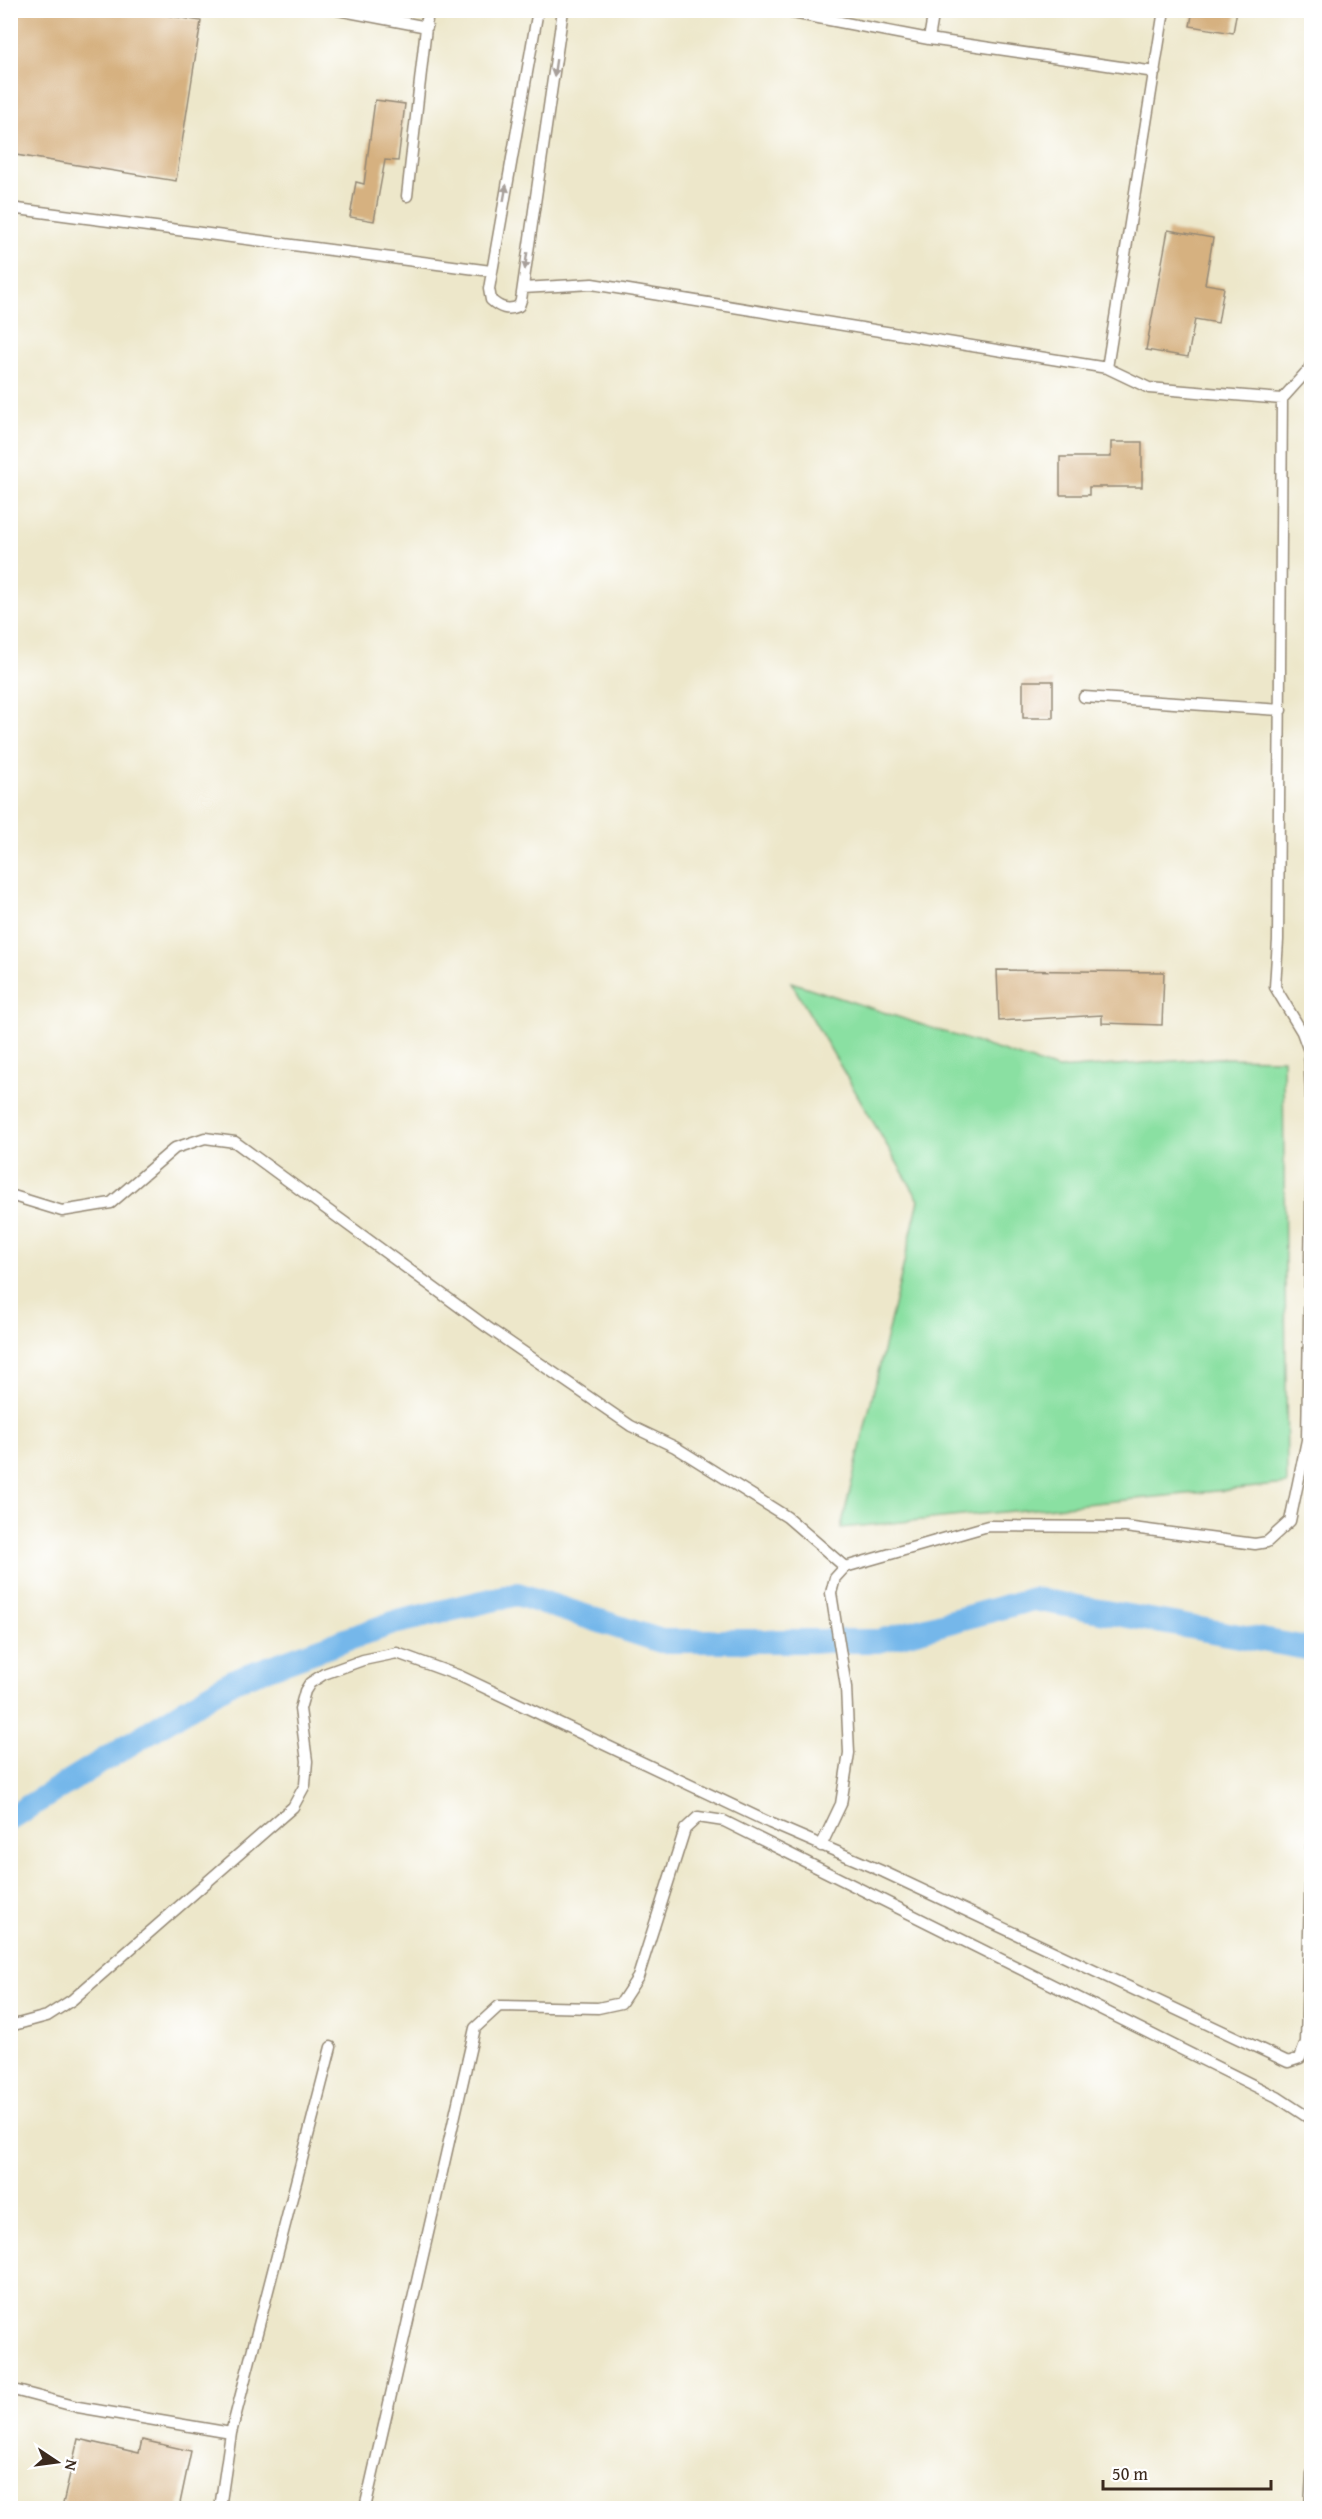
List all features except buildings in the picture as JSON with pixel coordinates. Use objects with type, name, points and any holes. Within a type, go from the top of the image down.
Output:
[{"type":"lane","points":[[338,10],[427,27]]},
{"type":"lane","points":[[407,196],[428,10]]},
{"type":"lane","points":[[538,10],[491,271],[491,300],[498,306],[513,309],[519,306],[564,10]]},
{"type":"lane","points":[[777,10],[929,39],[1155,72]]},
{"type":"lane","points":[[929,39],[934,10]]},
{"type":"lane","points":[[1107,368],[1164,10]]},
{"type":"lane","points":[[10,208],[491,271]]},
{"type":"lane","points":[[522,288],[592,284],[1107,368],[1149,388],[1282,399]]},
{"type":"lane","points":[[1311,362],[1309,369],[1282,399],[1281,710],[1278,940],[1275,987],[1302,1032],[1309,1051],[1311,1123]]},
{"type":"lane","points":[[1084,698],[1281,710]]},
{"type":"lane","points":[[10,1195],[62,1211],[111,1203],[175,1148],[205,1138],[235,1142],[487,1327],[623,1420],[675,1447],[787,1517],[845,1567]]},
{"type":"lane","points":[[821,1845],[842,1804],[847,1779],[849,1716],[831,1593],[835,1578],[845,1567],[988,1526],[1125,1527],[1255,1544],[1266,1542],[1290,1521],[1307,1440],[1311,1146]]},
{"type":"lane","points":[[10,2026],[47,2016],[72,2000],[293,1808],[305,1785],[307,1761],[300,1709],[305,1691],[310,1683],[324,1674],[381,1655],[397,1653],[460,1676],[1288,2062],[1300,2058],[1306,2042],[1311,1823]]},
{"type":"lane","points":[[365,2508],[475,2028],[499,2006],[598,2008],[621,2003],[638,1977],[686,1829],[698,1817],[724,1821],[1276,2097],[1311,2120]]},
{"type":"lane","points":[[220,2508],[231,2433],[331,2048]]},
{"type":"lane","points":[[10,2389],[78,2407],[231,2433]]},
{"type":"lane","points":[[1310,2508],[1311,2473]]},
{"type":"green space","points":[[791,982],[1057,1069],[1219,1058],[1283,1059],[1287,1484],[841,1528],[919,1200]]},
{"type":"waterway","points":[[10,1818],[232,1681],[393,1623],[517,1594],[661,1641],[879,1641],[1033,1599],[1312,1649]]}]
